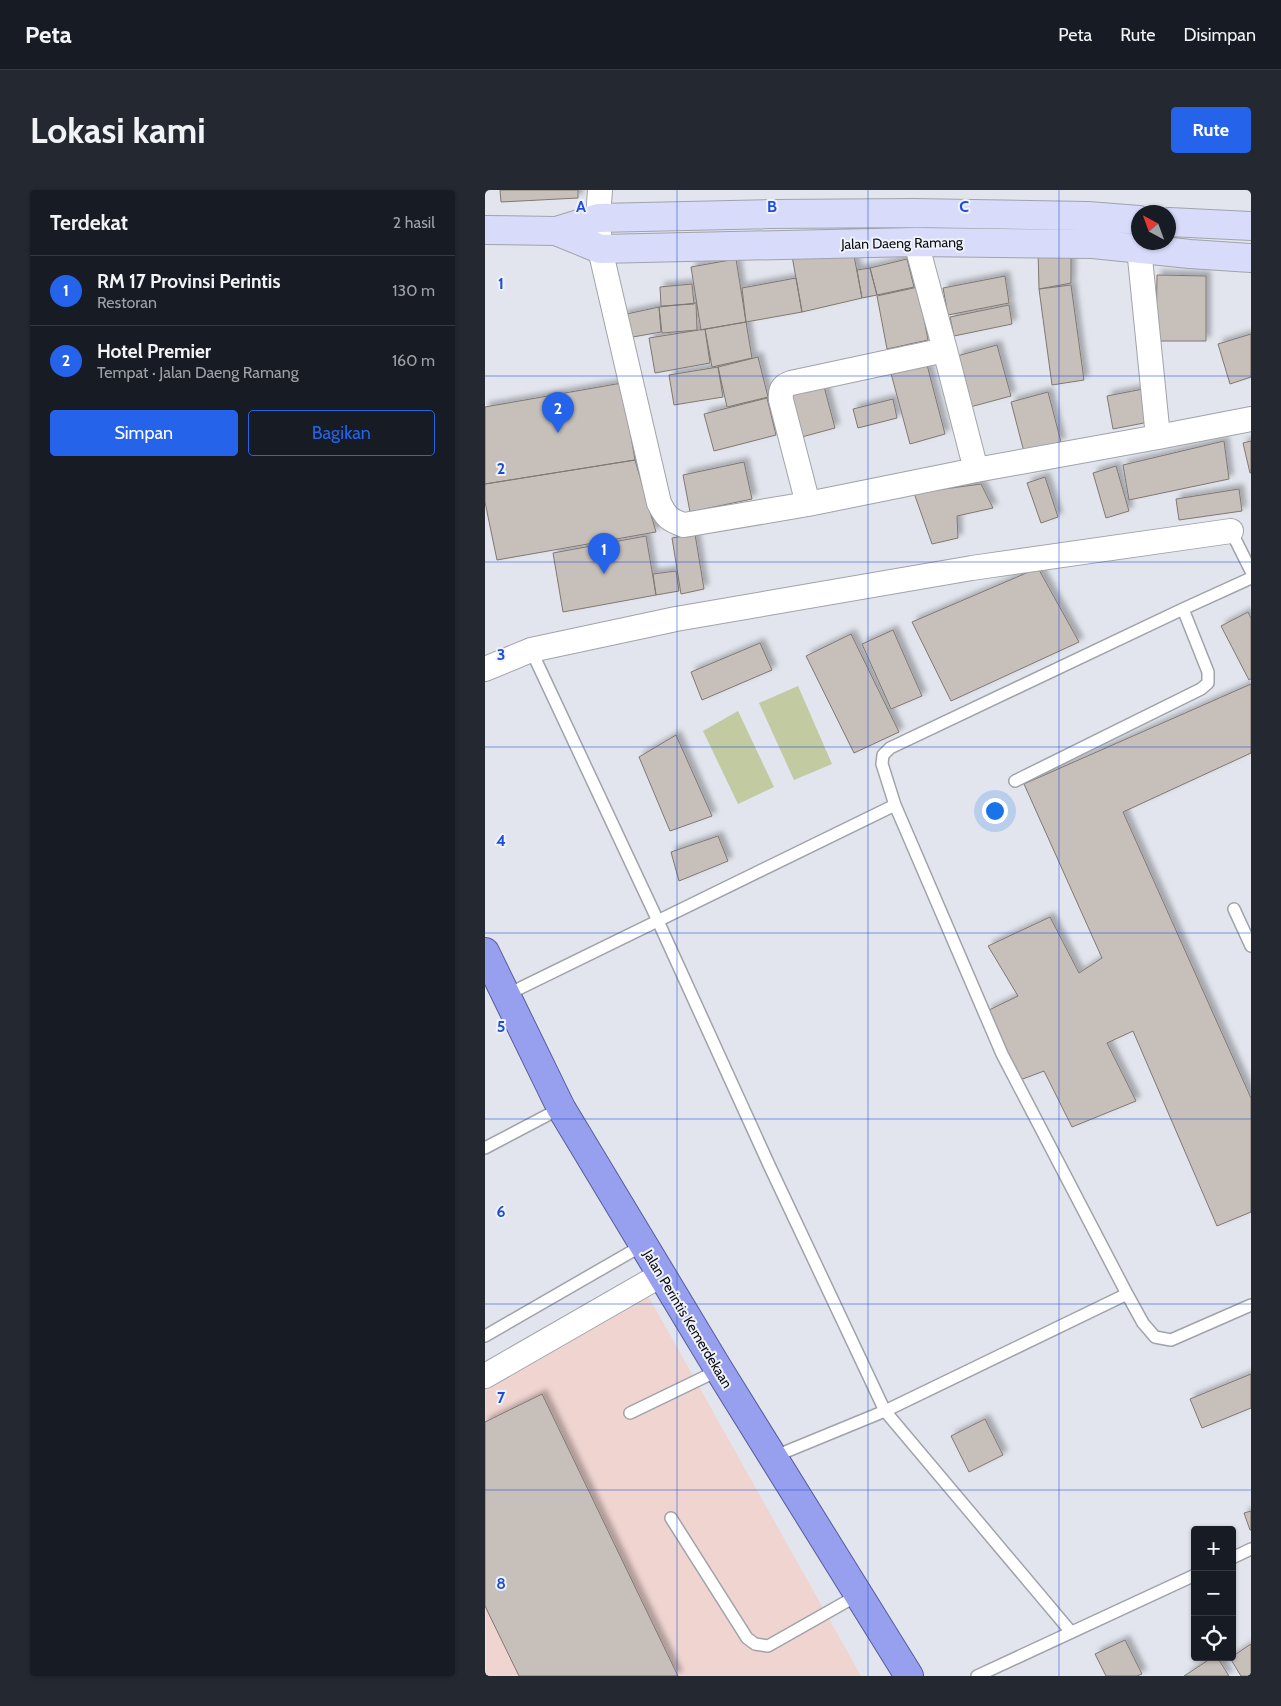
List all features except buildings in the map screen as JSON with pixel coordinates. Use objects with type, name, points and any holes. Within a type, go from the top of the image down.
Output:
[{"type":"highway","name":"Jalan Perintis Kemerdekaan","points":[[485,952],[561,1108],[719,1370],[909,1676]]},
{"type":"main road","name":"Jalan Daeng Ramang","points":[[485,230],[556,231],[598,218],[820,214],[1088,216],[1131,219]]},
{"type":"main road","points":[[820,214],[821,244]]},
{"type":"main road","points":[[1176,222],[1251,226]]},
{"type":"main road","name":"Jalan Daeng Ramang","points":[[556,231],[600,249],[916,242],[1093,244],[1131,247]]},
{"type":"main road","name":"Jalan Daeng Ramang","points":[[1156,250],[1251,258]]},
{"type":"street","points":[[600,190],[598,218],[600,249],[659,502],[665,515],[672,521],[684,525],[808,504],[1251,418]]},
{"type":"street","points":[[916,242],[977,470]]},
{"type":"street","points":[[1139,250],[1158,437]]},
{"type":"street","points":[[808,504],[781,400],[780,392],[784,385],[945,350]]},
{"type":"street","points":[[485,668],[531,650],[676,619],[963,570],[1231,531]]},
{"type":"street","points":[[485,1376],[661,1274]]},
{"type":"lane","points":[[1231,531],[1251,570]]},
{"type":"lane","points":[[1251,578],[1183,608],[890,748],[883,755],[882,764],[895,805],[1002,1054],[1143,1323],[1155,1337],[1171,1340],[1251,1305]]},
{"type":"lane","points":[[1015,781],[1201,689],[1208,683],[1208,672],[1183,608]]},
{"type":"lane","points":[[531,650],[885,1411],[1071,1632]]},
{"type":"lane","points":[[506,995],[895,805]]},
{"type":"lane","points":[[1234,909],[1251,946]]},
{"type":"lane","points":[[485,1148],[561,1108]]},
{"type":"lane","points":[[485,1336],[643,1245]]},
{"type":"lane","points":[[773,1457],[885,1411],[1127,1294]]},
{"type":"lane","points":[[630,1413],[719,1370]]},
{"type":"lane","points":[[671,1518],[747,1638],[755,1644],[768,1646],[858,1595]]},
{"type":"lane","points":[[1236,1556],[1251,1549]]},
{"type":"lane","points":[[977,1676],[1191,1577]]},
{"type":"shaded area","points":[[646,1292],[861,1676],[486,1676],[485,1389]]},
{"type":"green space","points":[[798,686],[832,764],[794,780],[759,703]]},
{"type":"green space","points":[[738,711],[774,787],[738,804],[703,731]]},
{"type":"place","name":"Hotel Premier","points":[[558,433]]},
{"type":"place","name":"RM 17 Provinsi Perintis","points":[[604,574]]}]
